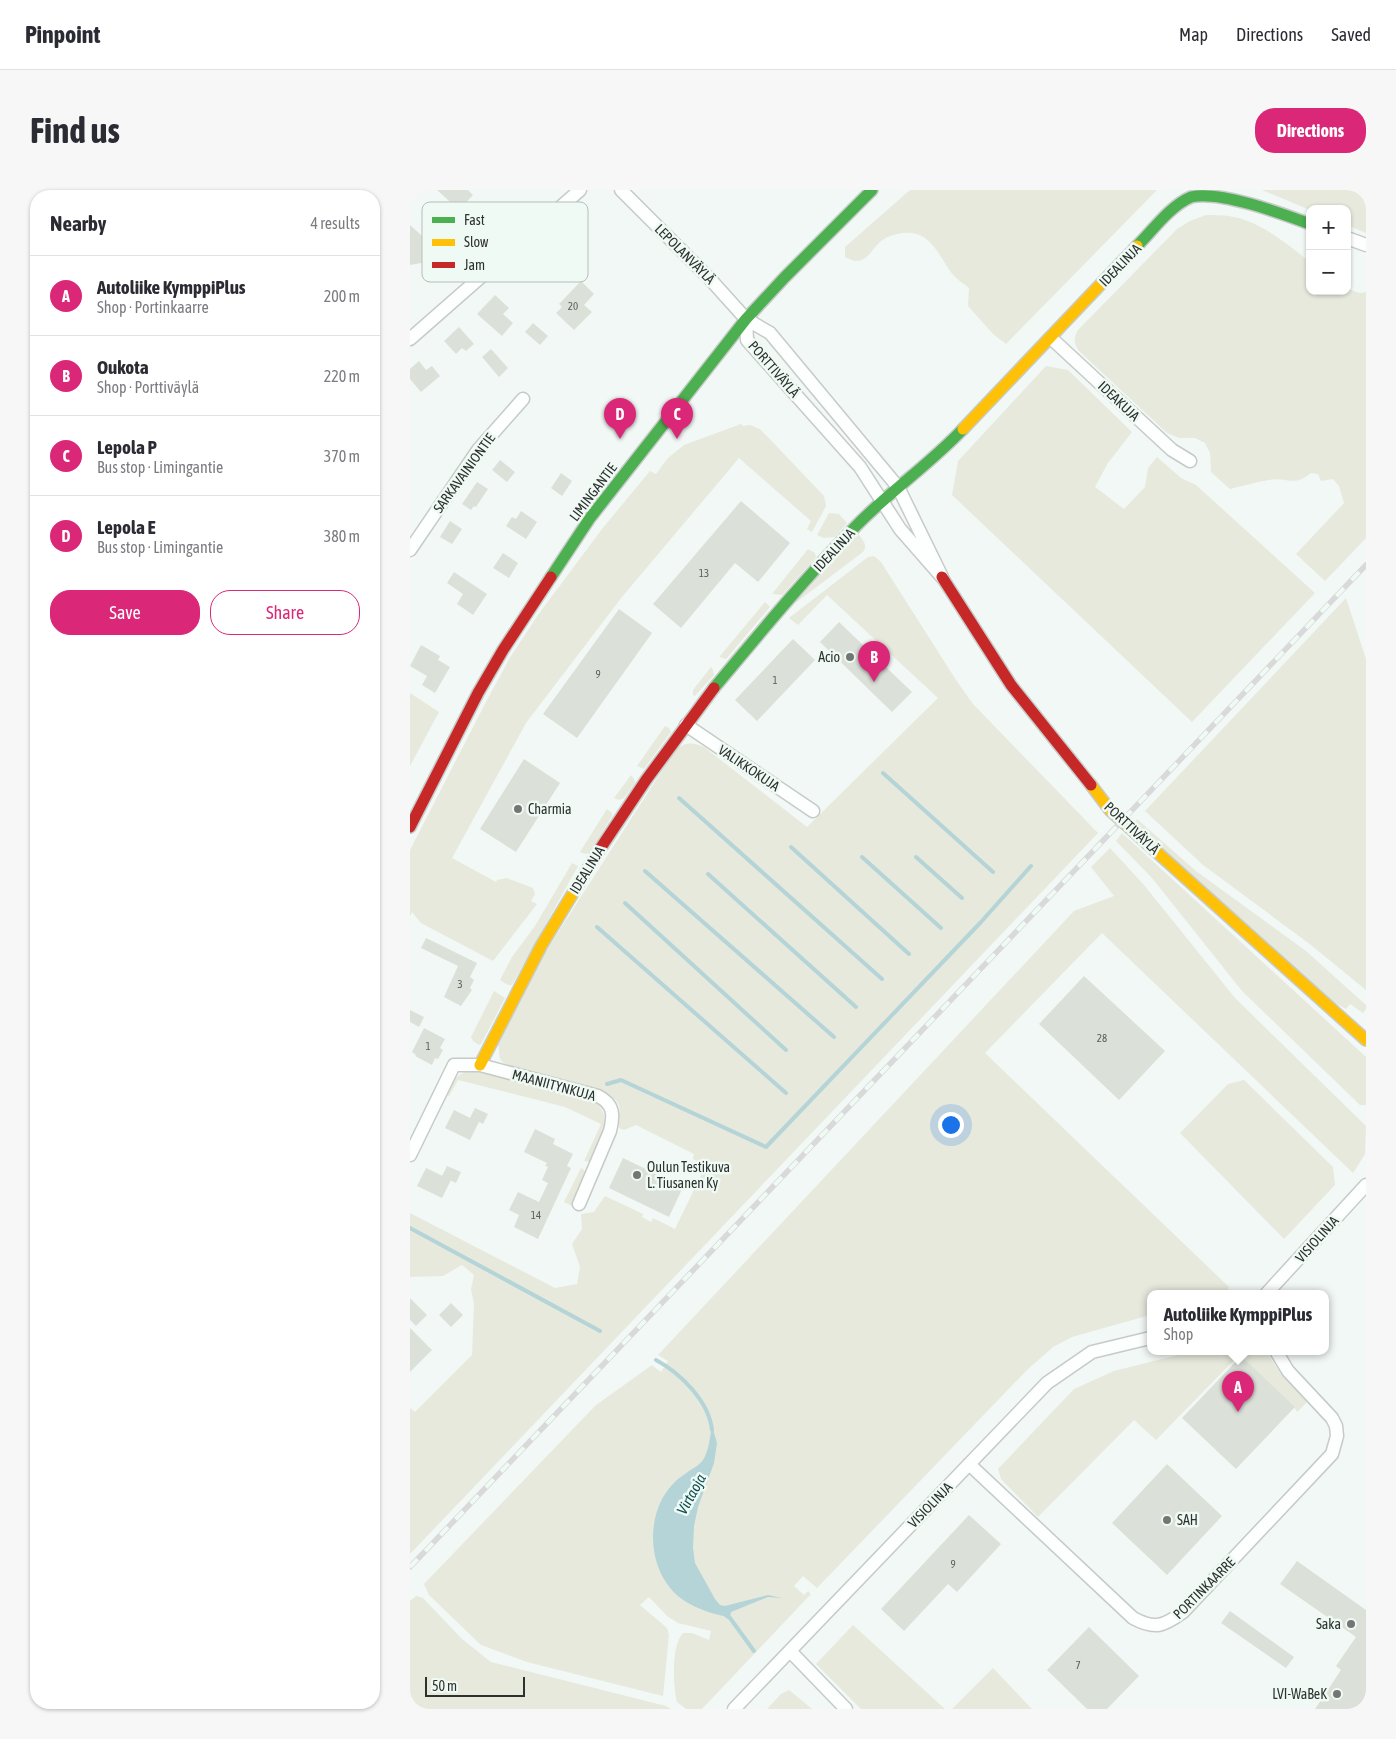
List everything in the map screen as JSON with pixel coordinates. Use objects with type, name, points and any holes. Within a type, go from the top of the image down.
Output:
[{"type":"street","points":[[566,202],[580,190]]},
{"type":"street","name":"LEPOLANVÄYLÄ","points":[[621,190],[710,279],[746,320]]},
{"type":"street","name":"LIMINGANTIE","points":[[410,827],[478,693],[529,609],[590,518],[746,320],[785,277],[872,190]]},
{"type":"street","name":"IDEALINJA","points":[[480,1065],[541,946],[584,873],[646,780],[700,704],[782,606],[857,526],[898,487],[942,452],[1174,208],[1193,196],[1208,194],[1232,196],[1306,223]]},
{"type":"street","points":[[1351,239],[1366,245]]},
{"type":"street","points":[[410,339],[475,282]]},
{"type":"street","name":"PORTTIVÄYLÄ","points":[[746,320],[770,333],[898,487],[942,577],[1011,685],[1110,810],[1366,1040]]},
{"type":"street","name":"PORTTIVÄYLÄ","points":[[746,320],[748,340],[860,467],[900,529],[942,577]]},
{"type":"street","name":"IDEAKUJA","points":[[1050,338],[1172,450],[1190,461]]},
{"type":"street","name":"SARKAVAINIONTIE","points":[[410,550],[478,450],[523,399]]},
{"type":"street","name":"VALIKKOKUJA","points":[[686,725],[813,811]]},
{"type":"street","points":[[410,1155],[454,1065],[480,1065]]},
{"type":"street","name":"MAANIITYNKUJA","points":[[480,1065],[598,1096],[609,1103],[613,1114],[610,1131],[579,1204]]},
{"type":"street","name":"VISIOLINJA","points":[[1270,1290],[1366,1185]]},
{"type":"street","name":"VISIOLINJA","points":[[734,1709],[1047,1383],[1092,1352],[1147,1339]]},
{"type":"street","name":"PORTINKAARRE","points":[[969,1464],[1133,1618],[1145,1624],[1156,1626],[1168,1622],[1183,1612],[1332,1454],[1336,1445],[1336,1426],[1332,1418],[1288,1371],[1278,1355]]},
{"type":"street","points":[[790,1650],[846,1709]]},
{"type":"shaded area","points":[[910,190],[1157,190],[1006,344],[993,334],[968,306],[969,288],[954,276],[931,244],[919,235],[902,233],[893,235],[880,242],[866,257],[860,260],[855,261],[845,257],[845,247]]},
{"type":"shaded area","points":[[1262,190],[1366,190],[1366,233],[1351,227],[1351,205],[1306,205],[1306,208]]},
{"type":"shaded area","points":[[1206,215],[1226,216],[1251,223],[1282,240],[1306,259],[1306,295],[1351,295],[1351,290],[1360,293],[1366,292],[1366,538],[1325,581],[1296,554],[1344,503],[1339,486],[1333,479],[1321,481],[1318,474],[1311,473],[1295,481],[1275,479],[1230,489],[1211,472],[1210,453],[1205,443],[1195,438],[1179,438],[1167,433],[1079,351],[1075,343],[1075,336],[1078,330],[1177,229],[1190,221]]},
{"type":"shaded area","points":[[1046,366],[1068,370],[1132,432],[1108,463],[1095,487],[1124,509],[1145,487],[1148,468],[1157,457],[1181,478],[1196,485],[1315,593],[1192,722],[952,495],[958,461]]},
{"type":"shaded area","points":[[741,424],[760,429],[824,496],[826,506],[812,532],[807,529],[811,521],[739,458],[622,597],[526,723],[452,858],[496,882],[497,880],[507,878],[533,888],[535,894],[531,901],[537,904],[493,961],[421,923],[412,912],[410,916],[410,850],[487,700],[511,656],[538,615],[602,529],[650,471],[656,474],[668,458],[684,445]]},
{"type":"shaded area","points":[[829,513],[839,514],[847,523],[835,537],[824,538],[817,535]]},
{"type":"shaded area","points":[[858,534],[865,545],[863,552],[794,604]]},
{"type":"shaded area","points":[[808,549],[815,553],[816,557],[782,595],[772,594]]},
{"type":"shaded area","points":[[874,556],[881,562],[973,704],[1098,833],[410,1554],[410,1408],[415,1412],[472,1355],[474,1304],[471,1289],[474,1275],[462,1265],[443,1276],[410,1277],[410,1213],[555,1288],[577,1284],[580,1267],[572,1244],[582,1229],[581,1214],[594,1212],[605,1196],[643,1214],[642,1217],[651,1222],[653,1218],[675,1229],[706,1165],[693,1159],[694,1154],[636,1125],[624,1130],[619,1128],[620,1110],[618,1103],[610,1095],[507,1067],[500,1059],[498,1044],[546,951],[676,749],[690,744],[704,747],[807,827],[938,698],[827,595],[798,625],[789,618],[868,557]]},
{"type":"shaded area","points":[[1346,598],[1366,659],[1366,990],[1311,945],[1203,865],[1145,811]]},
{"type":"shaded area","points":[[765,602],[770,607],[726,659],[720,657],[720,656]]},
{"type":"shaded area","points":[[711,667],[714,675],[695,696],[693,695],[693,690]]},
{"type":"shaded area","points":[[410,693],[439,712],[410,766]]},
{"type":"shaded area","points":[[665,726],[671,732],[644,769],[637,766]]},
{"type":"shaded area","points":[[631,775],[635,783],[624,798],[619,800],[614,798]]},
{"type":"shaded area","points":[[607,809],[612,813],[612,816],[589,853],[580,852]]},
{"type":"shaded area","points":[[1137,819],[1196,871],[1306,951],[1366,1005],[1363,1013],[1350,1004],[1346,1009],[1320,995],[1133,823]]},
{"type":"shaded area","points":[[1122,833],[1366,1057],[1366,1105],[1360,1105],[1242,991],[1152,878],[1116,841]]},
{"type":"shaded area","points":[[1110,848],[1144,885],[1235,998],[1366,1126],[1365,1154],[1353,1173],[1102,933],[985,1053],[1229,1287],[1228,1290],[1147,1290],[1147,1316],[1072,1337],[1053,1347],[1027,1370],[817,1588],[803,1576],[794,1586],[804,1595],[808,1591],[811,1594],[702,1709],[686,1709],[677,1702],[674,1677],[676,1647],[683,1633],[692,1633],[709,1640],[711,1631],[678,1623],[667,1616],[649,1597],[640,1605],[667,1628],[669,1635],[663,1696],[527,1662],[481,1645],[429,1595],[424,1584],[596,1405],[652,1365],[661,1372],[668,1361],[658,1355],[1074,911],[1114,896],[1091,867]]},
{"type":"shaded area","points":[[572,863],[578,866],[512,985],[508,985],[500,980],[512,957],[535,926]]},
{"type":"shaded area","points":[[494,991],[505,998],[479,1045],[471,1037]]},
{"type":"shaded area","points":[[472,1070],[596,1103],[602,1109],[605,1124],[601,1140],[591,1162],[584,1161],[601,1124],[565,1107],[458,1080],[448,1096],[446,1093],[453,1081],[459,1075]]},
{"type":"shaded area","points":[[1244,1080],[1333,1167],[1335,1185],[1284,1239],[1180,1133],[1228,1084]]},
{"type":"shaded area","points":[[581,1168],[586,1173],[573,1200],[575,1201],[574,1207],[564,1202]]},
{"type":"shaded area","points":[[1178,1355],[1239,1355],[1156,1440],[1134,1420],[1038,1517],[1001,1479],[998,1469],[1074,1389],[1114,1371]]},
{"type":"shaded area","points":[[1239,1355],[1269,1355],[1281,1374],[1307,1402],[1297,1412]]},
{"type":"shaded area","points":[[416,1596],[423,1598],[462,1639],[491,1662],[666,1706],[671,1709],[410,1709],[410,1601]]},
{"type":"shaded area","points":[[853,1625],[945,1709],[861,1709],[816,1664]]},
{"type":"shaded area","points":[[993,1668],[1032,1709],[952,1709]]},
{"type":"shaded area","points":[[789,1690],[812,1709],[767,1709],[781,1694]]},
{"type":"water","points":[[712,1426],[717,1443],[714,1463],[698,1507],[694,1526],[693,1548],[695,1563],[720,1605],[725,1606],[768,1595],[782,1598],[768,1597],[731,1612],[730,1618],[699,1609],[677,1595],[667,1584],[660,1572],[655,1558],[653,1543],[657,1513],[662,1499],[669,1488],[681,1476],[703,1460],[708,1448]]},
{"type":"building","points":[[437,190],[468,190],[473,195],[466,202],[450,202]]},
{"type":"building","points":[[410,225],[422,236],[422,263],[410,265]]},
{"type":"building","points":[[580,282],[594,294],[584,305],[592,312],[574,330],[556,313],[562,307],[559,304]]},
{"type":"building","points":[[495,295],[509,308],[503,314],[513,323],[502,336],[477,314]]},
{"type":"building","points":[[533,323],[548,336],[540,345],[525,332]]},
{"type":"building","points":[[459,327],[474,344],[466,351],[462,348],[456,354],[444,341]]},
{"type":"building","points":[[491,349],[508,368],[499,377],[482,357]]},
{"type":"building","points":[[419,361],[426,370],[432,366],[440,376],[421,392],[410,379],[410,369]]},
{"type":"building","points":[[500,460],[515,472],[507,482],[492,470]]},
{"type":"building","points":[[561,473],[572,481],[562,496],[551,488]]},
{"type":"building","points":[[477,482],[488,489],[476,507],[474,506],[471,510],[462,504]]},
{"type":"building","points":[[741,501],[790,543],[758,582],[735,563],[681,628],[653,604]]},
{"type":"building","points":[[521,511],[537,522],[526,539],[506,526],[512,517],[516,519]]},
{"type":"building","points":[[450,521],[462,529],[452,544],[440,537]]},
{"type":"building","points":[[503,553],[518,563],[509,578],[493,568]]},
{"type":"building","points":[[454,572],[487,594],[473,615],[457,604],[463,594],[447,583]]},
{"type":"building","points":[[619,609],[652,633],[577,738],[543,714]]},
{"type":"building","points":[[839,622],[912,692],[892,712],[820,642]]},
{"type":"building","points":[[793,639],[815,660],[757,721],[735,700]]},
{"type":"building","points":[[421,645],[440,656],[438,660],[450,667],[435,693],[422,685],[427,676],[410,666]]},
{"type":"building","name":"Charmia","points":[[524,759],[560,783],[516,852],[480,829]]},
{"type":"building","points":[[426,938],[477,963],[470,977],[474,980],[470,988],[472,990],[461,1006],[444,997],[458,966],[421,948]]},
{"type":"building","points":[[1084,976],[1165,1051],[1119,1100],[1039,1024]]},
{"type":"building","points":[[410,1010],[424,1017],[419,1027],[410,1022]]},
{"type":"building","points":[[424,1028],[445,1039],[440,1048],[443,1050],[438,1059],[435,1058],[432,1065],[415,1056],[412,1052]]},
{"type":"building","points":[[475,1108],[488,1114],[483,1124],[479,1122],[470,1140],[445,1128],[454,1110],[470,1118]]},
{"type":"building","points":[[535,1129],[555,1139],[553,1144],[573,1154],[567,1166],[571,1168],[538,1239],[514,1227],[519,1215],[509,1210],[518,1192],[539,1202],[548,1183],[542,1180],[548,1167],[545,1166],[547,1163],[524,1152]]},
{"type":"building","name":"Oulun Testikuva L. Tiusanen Ky","points":[[623,1158],[683,1187],[669,1217],[609,1188]]},
{"type":"building","points":[[447,1166],[461,1172],[456,1183],[442,1176]]},
{"type":"building","points":[[426,1168],[451,1180],[442,1198],[417,1186]]},
{"type":"building","points":[[410,1298],[427,1315],[416,1326],[410,1320]]},
{"type":"building","points":[[451,1303],[463,1315],[451,1327],[439,1315]]},
{"type":"building","points":[[410,1328],[432,1350],[410,1372]]},
{"type":"building","points":[[1241,1356],[1295,1407],[1236,1469],[1182,1418]]},
{"type":"building","name":"SAH","points":[[1167,1464],[1222,1516],[1167,1575],[1112,1523]]},
{"type":"building","points":[[969,1515],[1001,1544],[957,1592],[948,1584],[904,1631],[881,1609]]},
{"type":"building","name":"Saka","points":[[1297,1561],[1366,1610],[1366,1709],[1315,1709],[1341,1670],[1336,1666],[1356,1637],[1280,1584]]},
{"type":"building","points":[[1230,1611],[1294,1657],[1286,1668],[1221,1623]]},
{"type":"building","points":[[1089,1627],[1139,1676],[1107,1709],[1087,1709],[1047,1670]]},
{"type":"waterway","points":[[883,773],[993,872]]},
{"type":"waterway","points":[[679,798],[882,979]]},
{"type":"waterway","points":[[791,847],[909,954]]},
{"type":"waterway","points":[[862,857],[941,928]]},
{"type":"waterway","points":[[916,857],[962,898]]},
{"type":"waterway","points":[[607,1084],[621,1080],[766,1147],[981,922],[1031,866]]},
{"type":"waterway","points":[[645,871],[834,1037]]},
{"type":"waterway","points":[[708,874],[856,1007]]},
{"type":"waterway","points":[[625,903],[786,1050]]},
{"type":"waterway","points":[[597,927],[786,1093]]},
{"type":"waterway","name":"Virtaoja","points":[[410,1228],[600,1331]]},
{"type":"waterway","name":"Virtaoja","points":[[656,1360],[674,1372],[692,1389],[710,1419],[712,1430]]},
{"type":"waterway","name":"Virtaoja","points":[[727,1616],[754,1651]]},
{"type":"railway","points":[[410,1567],[1366,565]]},
{"type":"traffic: fast","points":[[551,577],[590,518],[746,319],[872,190]]},
{"type":"traffic: fast","points":[[1137,246],[1169,212],[1191,197],[1218,197],[1234,200],[1268,209],[1306,223]]},
{"type":"traffic: fast","points":[[714,688],[837,545],[882,501],[963,429]]},
{"type":"traffic: slow","points":[[963,429],[1137,246]]},
{"type":"traffic: slow","points":[[1091,785],[1110,810],[1366,1040]]},
{"type":"traffic: slow","points":[[480,1065],[541,946],[596,855]]},
{"type":"traffic: jam","points":[[410,827],[478,693],[503,650],[551,577]]},
{"type":"traffic: jam","points":[[942,577],[1011,685],[1091,785]]},
{"type":"traffic: jam","points":[[596,855],[646,780],[714,688]]},
{"type":"place","name":"Lepola E","points":[[620,439]]},
{"type":"place","name":"Lepola P","points":[[677,439]]},
{"type":"place","name":"Acio","points":[[850,657]]},
{"type":"place","name":"Oukota","points":[[874,682]]},
{"type":"place","name":"Charmia","points":[[518,809]]},
{"type":"place","name":"Oulun Testikuva L. Tiusanen Ky","points":[[637,1175]]},
{"type":"place","name":"Autoliike KymppiPlus","points":[[1238,1412]]},
{"type":"place","name":"SAH","points":[[1167,1520]]},
{"type":"place","name":"Saka","points":[[1351,1624]]},
{"type":"place","name":"LVI-WaBeK","points":[[1337,1694]]}]
